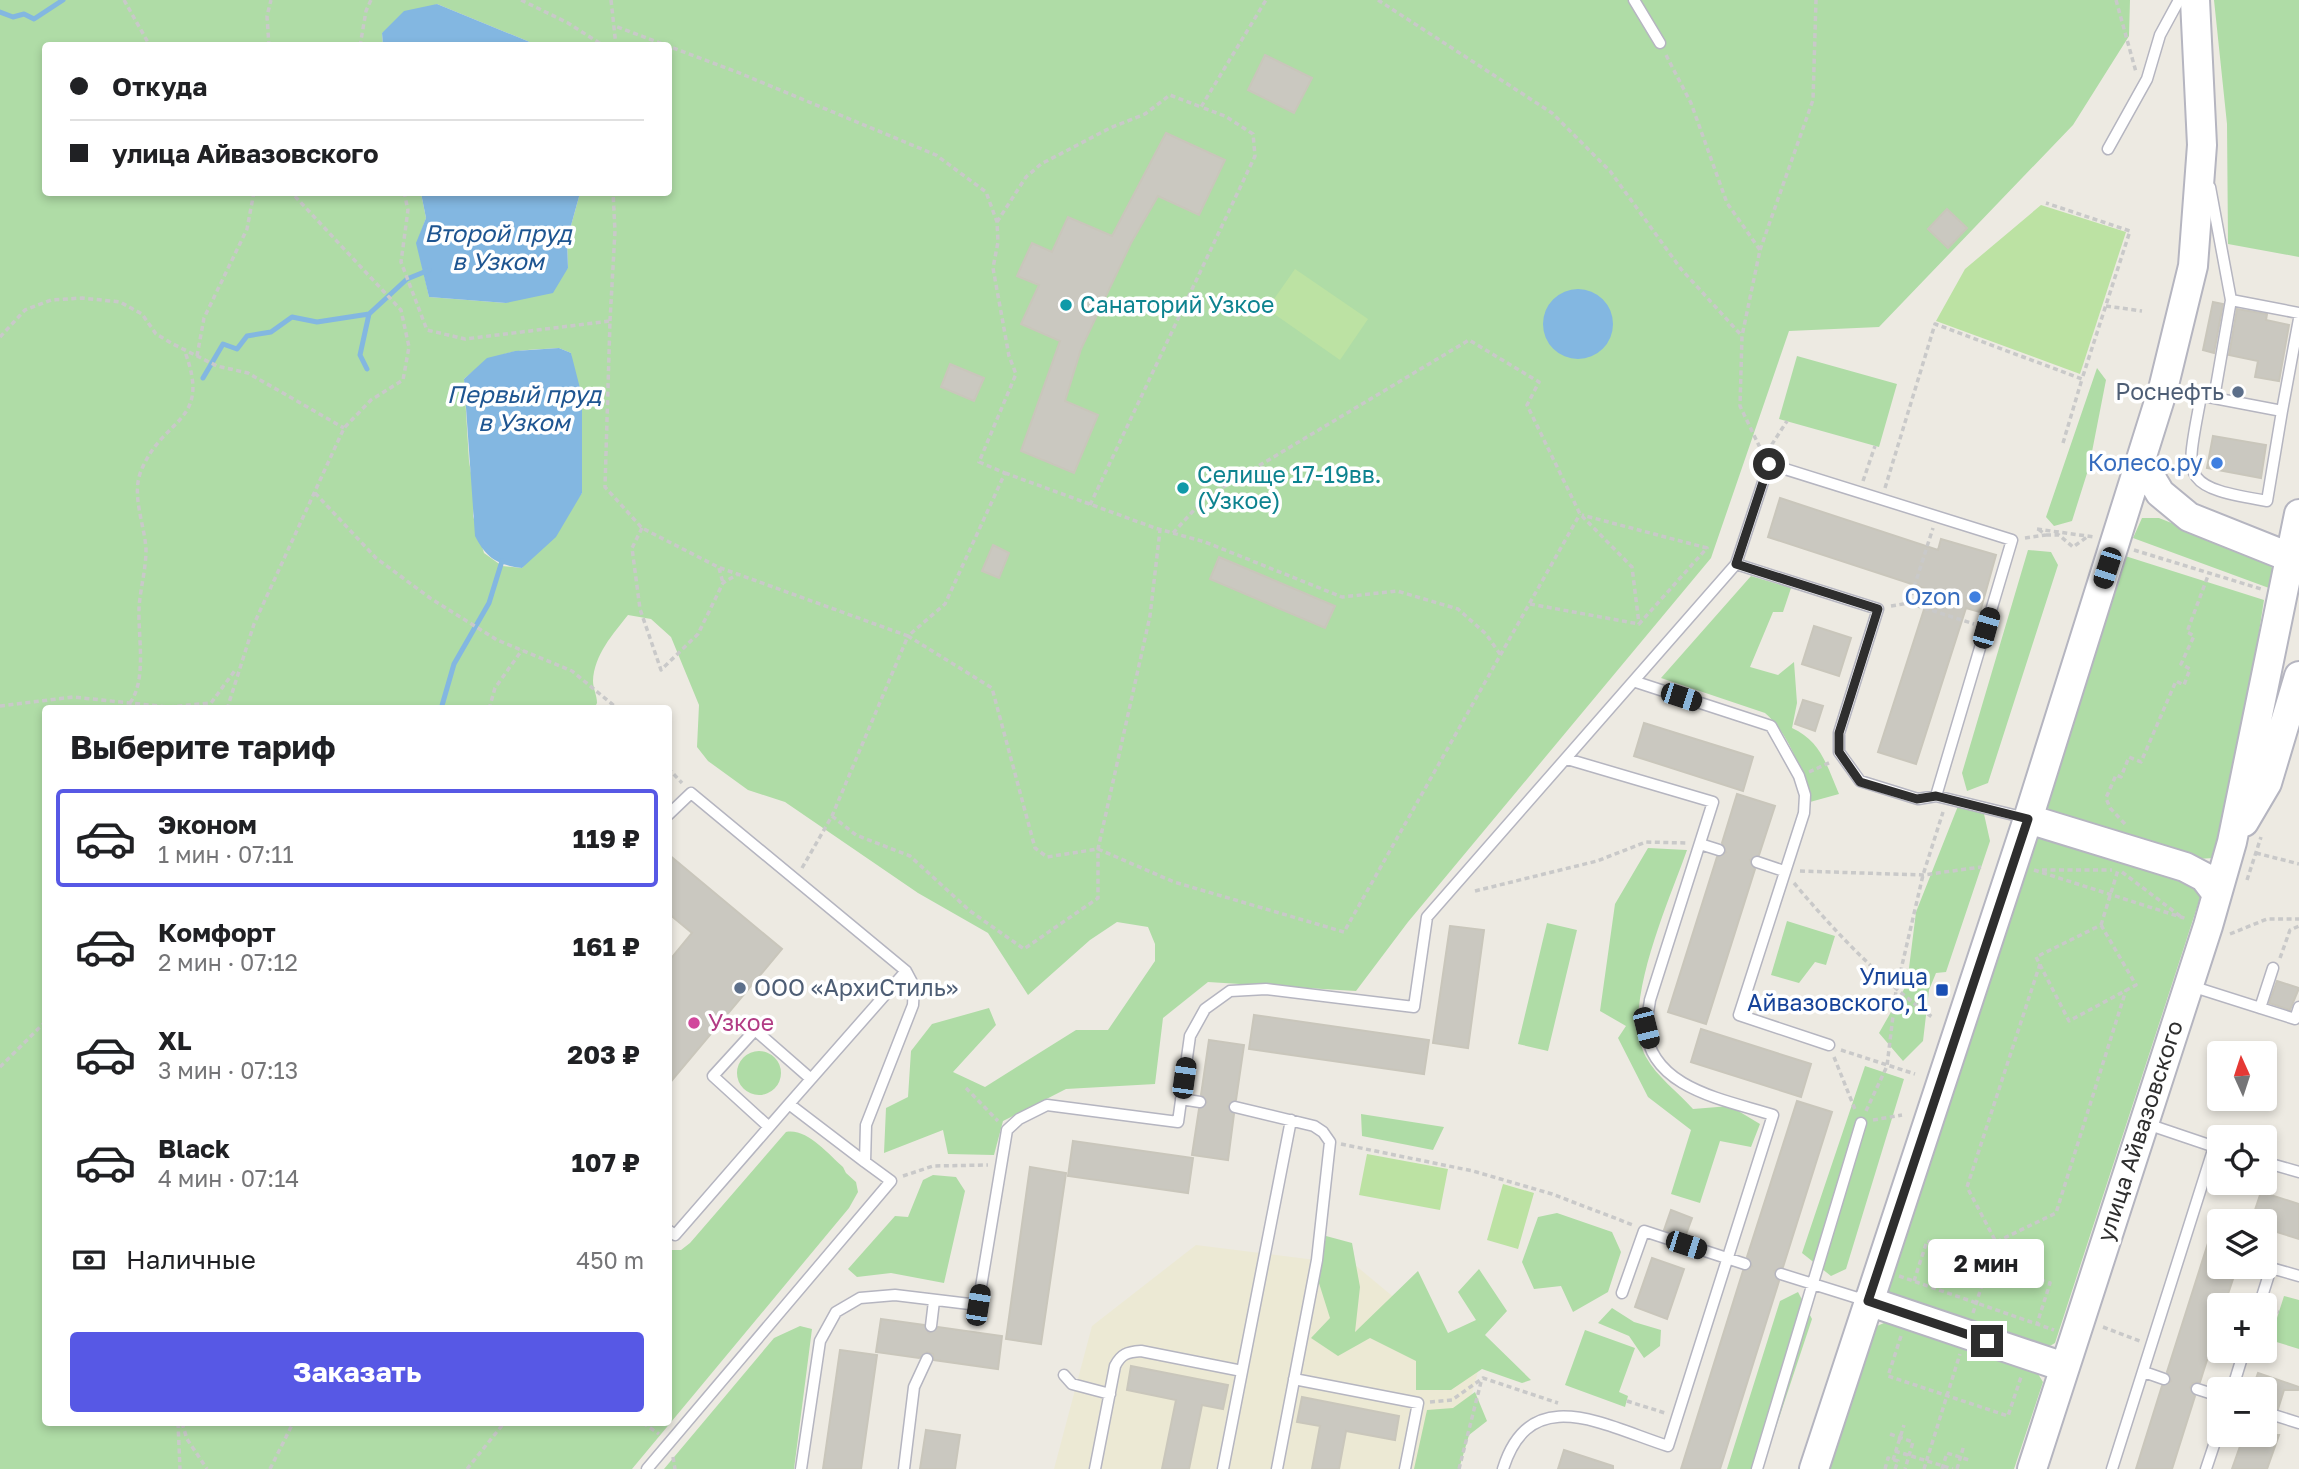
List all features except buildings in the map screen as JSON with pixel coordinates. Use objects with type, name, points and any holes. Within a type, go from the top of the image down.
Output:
[{"type":"main road","points":[[1814,1469],[2028,819],[2102,540],[2141,461],[2163,389],[2193,266],[2202,145],[2196,0]]},
{"type":"main road","points":[[2141,461],[2160,493],[2189,517],[2295,559]]},
{"type":"main road","name":"улица Айвазовского","points":[[2244,848],[2295,559],[2299,514]]},
{"type":"main road","name":"улица Айвазовского","points":[[2032,1469],[2217,894],[2244,848],[2267,783],[2299,676]]},
{"type":"main road","points":[[2028,819],[2121,859],[2185,867],[2203,877],[2217,894]]},
{"type":"main road","points":[[1868,1301],[2064,1367]]},
{"type":"lane","points":[[1634,0],[1660,43]]},
{"type":"lane","points":[[2108,149],[2147,79],[2160,35],[2179,0]]},
{"type":"lane","points":[[2202,145],[2231,300],[2214,398]]},
{"type":"lane","points":[[2231,300],[2299,313]]},
{"type":"lane","points":[[2202,396],[2189,463],[2199,482],[2219,493],[2267,501],[2299,319]]},
{"type":"lane","points":[[2163,389],[2282,411]]},
{"type":"lane","points":[[802,1469],[820,1341],[836,1312],[860,1298],[895,1296],[978,1305],[1007,1130],[1019,1119],[1047,1105],[1178,1122],[1191,1036],[1205,1009],[1230,991],[1266,989],[1414,1007],[1427,917],[1636,682],[1736,564],[1769,464],[2012,540],[1936,796]]},
{"type":"lane","points":[[1736,564],[1878,609],[1839,733],[1839,752],[1860,782],[1917,799],[1936,796],[2028,819]]},
{"type":"lane","points":[[1636,682],[1771,726],[1799,776],[1805,795],[1804,813],[1739,1015],[1829,1045]]},
{"type":"lane","points":[[1503,1469],[1513,1442],[1524,1428],[1540,1418],[1558,1415],[1576,1417],[1668,1446],[1773,1115],[1696,1091],[1670,1075],[1653,1055],[1646,1028],[1650,1000],[1713,802],[1567,759]]},
{"type":"lane","points":[[672,811],[691,793],[906,971],[914,986],[913,1005],[866,1125],[865,1162]]},
{"type":"lane","points":[[1700,844],[1719,850]]},
{"type":"lane","points":[[1757,862],[1784,870]]},
{"type":"lane","points":[[2260,1008],[2273,968]]},
{"type":"lane","points":[[672,1233],[674,1235],[906,971]]},
{"type":"lane","points":[[2188,985],[2295,1019],[2299,1007]]},
{"type":"lane","points":[[769,1127],[713,1076],[755,1030],[811,1079]]},
{"type":"lane","points":[[1181,1099],[1200,1102]]},
{"type":"lane","points":[[646,1469],[891,1181],[789,1104]]},
{"type":"lane","points":[[1235,1107],[1314,1126],[1323,1132],[1329,1142],[1317,1260],[1277,1469]]},
{"type":"lane","points":[[1223,1469],[1291,1121]]},
{"type":"lane","points":[[2142,1122],[2207,1144]]},
{"type":"lane","points":[[1757,1469],[1861,1123]]},
{"type":"lane","points":[[2277,1166],[2299,1172]]},
{"type":"lane","points":[[2112,1469],[2207,1177]]},
{"type":"lane","points":[[1622,1293],[1644,1231],[1745,1264]]},
{"type":"lane","points":[[2263,1293],[2271,1268],[2299,1276]]},
{"type":"lane","points":[[1781,1274],[1868,1301]]},
{"type":"lane","points":[[931,1326],[934,1301]]},
{"type":"lane","points":[[1095,1469],[1115,1367],[1120,1357],[1128,1352],[1242,1371]]},
{"type":"lane","points":[[904,1469],[914,1387],[927,1359]]},
{"type":"lane","points":[[2144,1371],[2164,1378]]},
{"type":"lane","points":[[1064,1375],[1072,1384],[1110,1394]]},
{"type":"lane","points":[[1294,1380],[1418,1403],[1405,1469]]},
{"type":"lane","points":[[2197,1389],[2207,1392]]},
{"type":"lane","points":[[2277,1416],[2299,1423]]},
{"type":"lane","points":[[2206,1469],[2213,1447]]},
{"type":"path","points":[[124,0],[148,42]]},
{"type":"path","points":[[269,42],[267,16],[271,0]]},
{"type":"path","points":[[361,42],[366,11],[371,0]]},
{"type":"path","points":[[521,0],[568,23],[598,42]]},
{"type":"path","points":[[611,0],[616,42]]},
{"type":"path","points":[[1201,107],[1266,0]]},
{"type":"path","points":[[1378,0],[1552,113],[1610,171],[1681,269],[1742,336]]},
{"type":"path","points":[[1787,421],[1764,457],[1740,406],[1742,336],[1760,250],[1813,100],[1815,0]]},
{"type":"path","points":[[2116,0],[2134,70],[2147,79]]},
{"type":"path","points":[[615,26],[657,42]]},
{"type":"path","points":[[1660,43],[1692,103],[1727,203],[1760,250]]},
{"type":"path","points":[[672,47],[936,155],[986,192],[997,222],[998,242],[992,268],[1009,356],[1016,373],[979,462],[1160,530],[1205,542],[1342,597],[1397,591],[1458,609],[1486,634],[1500,653]]},
{"type":"path","points":[[997,222],[1026,177],[1041,164],[1146,114],[1170,95],[1225,116],[1253,134],[1255,156],[1090,505]]},
{"type":"path","points":[[197,356],[204,318],[247,229],[253,196]]},
{"type":"path","points":[[228,705],[254,624],[344,428],[371,401],[403,380],[409,347],[401,310],[295,196]]},
{"type":"path","points":[[405,196],[408,211],[401,262],[427,330],[465,339],[610,321]]},
{"type":"path","points":[[613,196],[615,231],[605,487],[642,528],[718,567],[908,636],[992,688],[1035,848],[1047,857],[1098,849],[1174,882],[1344,932],[1580,514]]},
{"type":"path","points":[[2046,202],[2130,231],[2063,443]]},
{"type":"path","points":[[0,337],[25,310],[51,300],[82,298],[120,302],[142,314],[156,334],[184,350],[217,366],[248,373],[344,428]]},
{"type":"path","points":[[2106,306],[2142,311]]},
{"type":"path","points":[[1881,499],[1936,324],[2082,379]]},
{"type":"path","points":[[1173,533],[1206,498],[1469,340],[1539,382],[1527,405],[1580,514],[1632,567],[1639,624]]},
{"type":"path","points":[[130,703],[136,695],[138,679],[139,607],[146,553],[137,501],[140,473],[158,445],[190,410],[195,386],[184,350]]},
{"type":"path","points":[[1860,493],[1875,446]]},
{"type":"path","points":[[795,878],[832,816],[908,636],[945,604],[1005,473]]},
{"type":"path","points":[[315,493],[376,558],[476,626],[522,650],[572,671],[613,705]]},
{"type":"path","points":[[1580,514],[1707,548],[1639,624]]},
{"type":"path","points":[[1909,603],[1937,517]]},
{"type":"path","points":[[642,528],[632,548],[640,609],[661,670],[698,634],[723,583],[738,574]]},
{"type":"path","points":[[2046,535],[2037,528],[2102,540],[2267,591]]},
{"type":"path","points":[[832,816],[856,835],[910,856],[971,911],[1024,949],[1098,898],[1098,849],[1150,616],[1160,530]]},
{"type":"path","points":[[2012,540],[2059,535],[2073,547],[2102,540]]},
{"type":"path","points":[[718,567],[723,583]]},
{"type":"path","points":[[2101,925],[2036,957],[2069,1021],[2136,985],[2101,925],[2130,830],[2110,808],[2106,798],[2116,775],[2122,777],[2129,758],[2141,762],[2176,681],[2184,685],[2190,669],[2181,664],[2194,636],[2187,632],[2209,573]]},
{"type":"path","points":[[1878,609],[1909,603],[1986,628]]},
{"type":"path","points":[[1530,604],[1639,624]]},
{"type":"path","points":[[490,705],[495,688],[522,650]]},
{"type":"path","points":[[195,705],[211,703],[239,664]]},
{"type":"path","points":[[0,706],[73,697],[146,705]]},
{"type":"path","points":[[1799,776],[1842,756]]},
{"type":"path","points":[[672,772],[691,793]]},
{"type":"path","points":[[1861,1123],[1886,1066],[1896,991],[1923,875],[1947,800]]},
{"type":"path","points":[[1475,891],[1597,861],[1646,842],[1700,844]]},
{"type":"path","points":[[2244,848],[2299,864]]},
{"type":"path","points":[[2037,870],[2121,859]]},
{"type":"path","points":[[2025,867],[2186,919],[2121,859]]},
{"type":"path","points":[[1784,870],[1923,875],[1981,867]]},
{"type":"path","points":[[1784,870],[1840,937],[1896,991],[1932,1017]]},
{"type":"path","points":[[2230,934],[2267,919],[2299,919]]},
{"type":"path","points":[[2273,968],[2282,955],[2290,930],[2299,926]]},
{"type":"path","points":[[1924,1469],[1996,1242],[1967,1187],[2040,964]]},
{"type":"path","points":[[1996,1242],[2056,1213],[2126,990]]},
{"type":"path","points":[[0,1067],[42,1025]]},
{"type":"path","points":[[1829,1045],[1914,1074]]},
{"type":"path","points":[[1829,1045],[1861,1123]]},
{"type":"path","points":[[966,1088],[1007,1130]]},
{"type":"path","points":[[1861,1123],[1902,1115]]},
{"type":"path","points":[[1329,1142],[1473,1171],[1552,1194],[1627,1221]]},
{"type":"path","points":[[891,1181],[933,1166],[1001,1164]]},
{"type":"path","points":[[1914,1281],[1927,1241],[1990,1262],[2050,1283],[2037,1324]]},
{"type":"path","points":[[1890,1273],[2056,1330]]},
{"type":"path","points":[[1908,1314],[1888,1376],[2008,1416],[2029,1355]]},
{"type":"path","points":[[2103,1326],[2151,1345]]},
{"type":"path","points":[[1418,1403],[1452,1400],[1481,1382],[1483,1378],[1539,1396]]},
{"type":"path","points":[[1459,1469],[1481,1382]]},
{"type":"path","points":[[1627,1401],[1677,1416]]},
{"type":"path","points":[[1893,1460],[1904,1425]]},
{"type":"path","points":[[180,1426],[180,1469]]},
{"type":"path","points":[[181,1426],[206,1469]]},
{"type":"path","points":[[270,1469],[292,1426]]},
{"type":"path","points":[[467,1469],[502,1426]]},
{"type":"path","points":[[647,1426],[669,1442]]},
{"type":"path","points":[[1885,1469],[1888,1458],[1898,1461],[1896,1468],[1905,1469],[1913,1442],[1890,1434]]},
{"type":"path","points":[[1895,1451],[1955,1469],[1964,1445]]},
{"type":"path","points":[[1942,1467],[1947,1453],[1969,1460]]},
{"type":"shaded area","points":[[1196,1245],[1355,1265],[1479,1368],[1451,1469],[1054,1469],[1092,1326]]},
{"type":"green space","points":[[0,0],[2130,0],[2129,36],[2073,125],[1879,327],[1789,331],[1711,558],[1408,922],[1356,991],[1208,982],[1163,1018],[1155,1084],[1066,1089],[1003,1121],[994,1155],[948,1154],[943,1130],[884,1153],[886,1108],[908,1097],[911,1051],[932,1024],[989,1008],[996,1025],[953,1072],[985,1087],[1076,1030],[1108,1030],[1155,961],[1155,944],[1148,927],[1117,922],[1090,940],[1028,995],[988,933],[918,893],[785,802],[748,790],[708,761],[697,747],[699,705],[671,637],[651,619],[628,615],[605,645],[594,671],[596,705],[42,705],[42,1426],[668,1426],[632,1469],[0,1469]],"holes":[[[559,348],[571,353],[582,493],[522,568],[502,566],[484,553],[473,516],[475,497],[469,461],[464,379],[487,362],[508,353]]]},
{"type":"green space","points":[[2214,0],[2299,0],[2299,257],[2228,244],[2227,124]]},
{"type":"green space","points":[[2041,205],[2126,232],[2080,374],[1936,321],[1965,269]]},
{"type":"green space","points":[[1295,269],[1368,319],[1340,360],[1267,309]]},
{"type":"green space","points":[[1797,356],[1897,384],[1879,447],[1779,419]]},
{"type":"green space","points":[[2097,368],[2106,380],[2089,467],[2072,521],[2054,526],[2046,517]]},
{"type":"green space","points":[[2142,518],[2159,518],[2267,561],[2273,569],[2269,588],[2133,538]]},
{"type":"green space","points":[[2028,550],[2051,552],[2058,565],[1988,783],[1967,791],[1962,773]]},
{"type":"green space","points":[[2122,555],[2264,600],[2236,779],[2214,858],[2197,859],[2050,813],[2045,800]]},
{"type":"green space","points":[[1751,576],[1791,588],[1783,612],[1773,612],[1750,667],[1778,675],[1794,662],[1797,703],[1792,728],[1802,733],[1816,747],[1827,764],[1839,794],[1810,802],[1788,742],[1765,713],[1661,678]]},
{"type":"green space","points":[[1958,806],[1984,814],[1990,841],[1946,972],[1936,973],[1929,990],[1923,1041],[1903,1061],[1879,1033],[1907,984],[1916,912]]},
{"type":"green space","points":[[2034,835],[2186,876],[2202,892],[2055,1343],[2043,1350],[1889,1297],[1887,1279]]},
{"type":"green space","points":[[1648,848],[1687,850],[1659,925],[1643,984],[1639,1037],[1646,1057],[1662,1078],[1693,1109],[1730,1106],[1760,1124],[1751,1147],[1720,1141],[1700,1203],[1671,1194],[1691,1130],[1648,1097],[1618,1038],[1626,1026],[1600,1011],[1615,904]]},
{"type":"green space","points":[[1787,921],[1835,936],[1826,965],[1815,962],[1799,983],[1771,975]]},
{"type":"green space","points":[[1547,923],[1577,930],[1548,1051],[1518,1044]]},
{"type":"green space","points":[[759,1051],[775,1057],[781,1073],[775,1089],[759,1095],[743,1089],[737,1073],[743,1057]]},
{"type":"green space","points":[[1865,1066],[1904,1079],[1846,1269],[1831,1276],[1802,1253]]},
{"type":"green space","points":[[1361,1114],[1444,1127],[1433,1150],[1362,1136]]},
{"type":"green space","points":[[786,1132],[802,1134],[817,1143],[856,1182],[858,1192],[849,1208],[672,1421],[672,1250],[681,1250],[690,1243]]},
{"type":"green space","points":[[1367,1154],[1448,1169],[1440,1210],[1359,1195]]},
{"type":"green space","points":[[933,1175],[956,1177],[965,1191],[944,1283],[891,1273],[857,1277],[848,1269],[895,1216],[908,1217],[923,1180]]},
{"type":"green space","points":[[1503,1184],[1534,1193],[1518,1249],[1487,1240]]},
{"type":"green space","points":[[1557,1213],[1612,1232],[1621,1252],[1608,1292],[1573,1312],[1561,1286],[1534,1289],[1522,1262],[1538,1217]]},
{"type":"green space","points":[[1326,1236],[1352,1243],[1360,1287],[1355,1332],[1418,1271],[1448,1333],[1476,1320],[1458,1292],[1479,1269],[1507,1311],[1485,1335],[1531,1380],[1522,1383],[1482,1369],[1451,1390],[1416,1390],[1416,1361],[1370,1338],[1338,1356],[1311,1338],[1330,1318],[1318,1280]]},
{"type":"green space","points":[[1798,1292],[1812,1319],[1762,1469],[1727,1469],[1780,1301]]},
{"type":"green space","points":[[2284,1296],[2299,1300],[2299,1349],[2277,1342],[2277,1318]]},
{"type":"green space","points":[[1612,1308],[1634,1322],[1661,1330],[1660,1346],[1644,1358],[1629,1336],[1598,1323]]},
{"type":"green space","points":[[1891,1320],[2035,1369],[2043,1382],[2014,1469],[1826,1469],[1870,1329]]},
{"type":"green space","points":[[800,1326],[812,1329],[794,1469],[664,1469],[774,1338]]},
{"type":"green space","points":[[1585,1330],[1635,1348],[1619,1392],[1628,1396],[1625,1407],[1565,1385]]},
{"type":"green space","points":[[1475,1392],[1487,1421],[1469,1435],[1459,1469],[1414,1469],[1427,1410],[1453,1408]]},
{"type":"water","points":[[437,4],[530,42],[383,42],[382,33],[404,11]]},
{"type":"water","name":"Второй пруд в Узком","points":[[422,196],[579,196],[567,240],[568,268],[553,293],[506,303],[429,297],[416,243],[426,218]]},
{"type":"water","points":[[1578,289],[1603,299],[1613,324],[1603,349],[1578,359],[1553,349],[1543,324],[1553,299]]},
{"type":"water","name":"Первый пруд в Узком","points":[[559,348],[571,353],[582,396],[582,493],[556,537],[522,568],[514,567],[488,555],[475,536],[464,379],[487,358],[515,351]]},
{"type":"waterway","points":[[0,12],[13,17],[24,14],[34,19],[63,0]]},
{"type":"waterway","points":[[203,378],[223,344],[237,349],[247,336],[271,332],[292,317],[317,322],[369,314],[407,279],[429,270]]},
{"type":"waterway","points":[[367,369],[360,355],[369,314]]},
{"type":"waterway","points":[[442,705],[454,664],[489,603],[502,561]]},
{"type":"place","name":"Санаторий Узкое","points":[[1066,305]]},
{"type":"place","name":"Роснефть","points":[[2238,392]]},
{"type":"place","name":"Колесо.ру","points":[[2217,463]]},
{"type":"place","name":"Селище 17-19вв. (Узкое)","points":[[1183,488]]},
{"type":"place","name":"Ozon","points":[[1975,597]]},
{"type":"place","name":"ООО «АрхиСтиль»","points":[[740,988]]},
{"type":"place","name":"Улица Айвазовского, 1","points":[[1942,990]]},
{"type":"place","name":"Узкое","points":[[694,1023]]},
{"type":"route","points":[[1769,464],[1736,564],[1878,609],[1839,733],[1839,752],[1860,782],[1917,799],[1936,796],[2028,819],[1868,1301],[1987,1341]]}]
